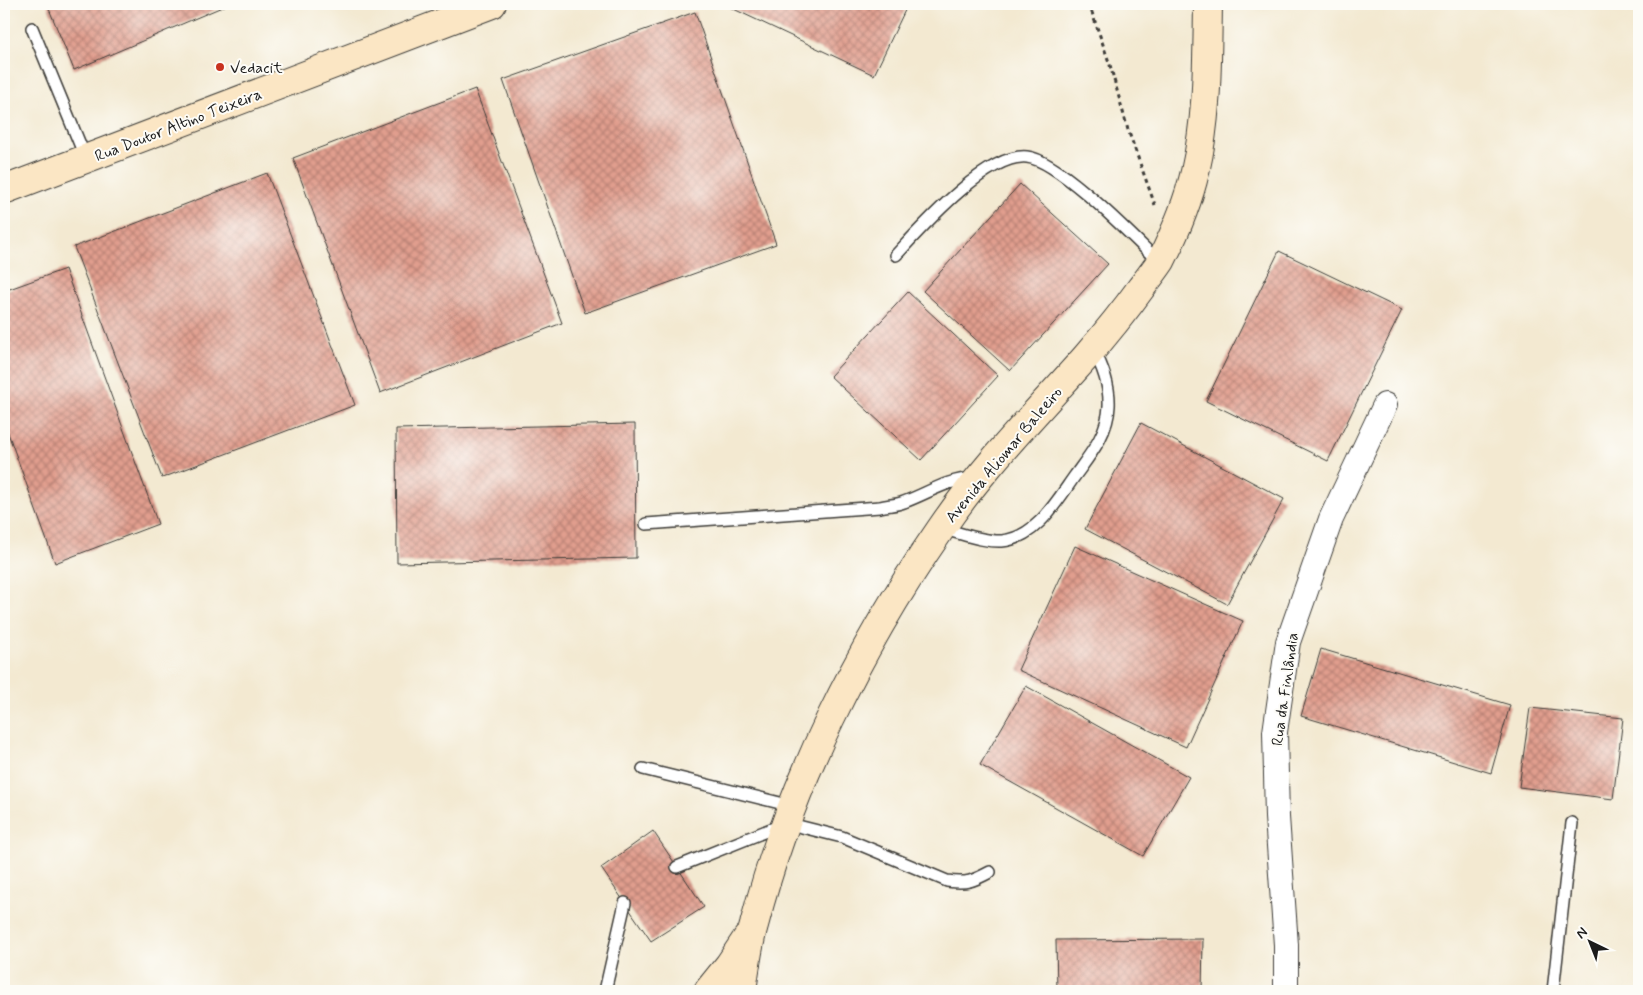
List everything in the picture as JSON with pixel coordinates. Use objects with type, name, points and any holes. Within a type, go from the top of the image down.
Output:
[{"type":"main road","name":"Rua Doutor Altino Teixeira","points":[[4,190],[492,4]]},
{"type":"main road","name":"Avenida Aliomar Baleeiro","points":[[742,991],[753,928],[789,814],[838,706],[893,601],[941,528],[979,477],[1116,322],[1160,263],[1185,202],[1194,174],[1202,134],[1207,85],[1208,4]]},
{"type":"main road","points":[[708,991],[729,965],[753,928]]},
{"type":"street","name":"Rua da Finlândia","points":[[1286,991],[1286,945],[1277,817],[1275,732],[1288,642],[1331,519],[1385,405]]},
{"type":"lane","points":[[32,28],[86,159]]},
{"type":"lane","points":[[896,255],[944,204],[978,177],[1014,158],[1027,157],[1044,162],[1074,183],[1160,263]]},
{"type":"lane","points":[[941,528],[985,539],[1003,541],[1019,536],[1034,526],[1049,512],[1097,445],[1105,428],[1110,407],[1108,385],[1103,366],[1093,349]]},
{"type":"lane","points":[[646,524],[880,507],[902,503],[937,486],[959,479],[979,477]]},
{"type":"lane","points":[[643,769],[789,814],[948,881],[962,883],[974,881],[990,872]]},
{"type":"lane","points":[[677,867],[789,814]]},
{"type":"lane","points":[[1553,991],[1572,823]]},
{"type":"lane","points":[[605,991],[625,903]]},
{"type":"path","points":[[1089,4],[1110,64],[1128,130],[1157,210],[1162,194],[1185,202]]},
{"type":"building","points":[[47,4],[229,4],[74,70]]},
{"type":"building","points":[[723,4],[908,4],[874,75]]},
{"type":"building","points":[[695,12],[776,244],[585,313],[503,80]]},
{"type":"building","points":[[475,89],[562,323],[380,393],[293,158]]},
{"type":"building","points":[[267,173],[355,405],[162,478],[74,247]]},
{"type":"building","points":[[1020,184],[1108,264],[1010,371],[923,291]]},
{"type":"building","points":[[1279,251],[1402,310],[1328,461],[1206,401]]},
{"type":"building","points":[[65,269],[158,524],[55,563],[4,422],[4,291]]},
{"type":"building","points":[[908,292],[998,376],[921,460],[830,376]]},
{"type":"building","points":[[1141,423],[1284,499],[1227,604],[1085,529]]},
{"type":"building","points":[[635,424],[636,558],[397,563],[396,429]]},
{"type":"building","points":[[1075,546],[1243,621],[1186,747],[1018,670]]},
{"type":"building","points":[[1321,649],[1510,705],[1491,773],[1301,716]]},
{"type":"building","points":[[1026,686],[1189,777],[1143,856],[980,765]]},
{"type":"building","points":[[1530,708],[1623,718],[1613,799],[1519,787]]},
{"type":"building","points":[[653,831],[704,907],[651,941],[601,868]]},
{"type":"building","points":[[1203,939],[1202,991],[1057,991],[1056,940]]},
{"type":"place","name":"Vedacit","points":[[220,67]]}]
